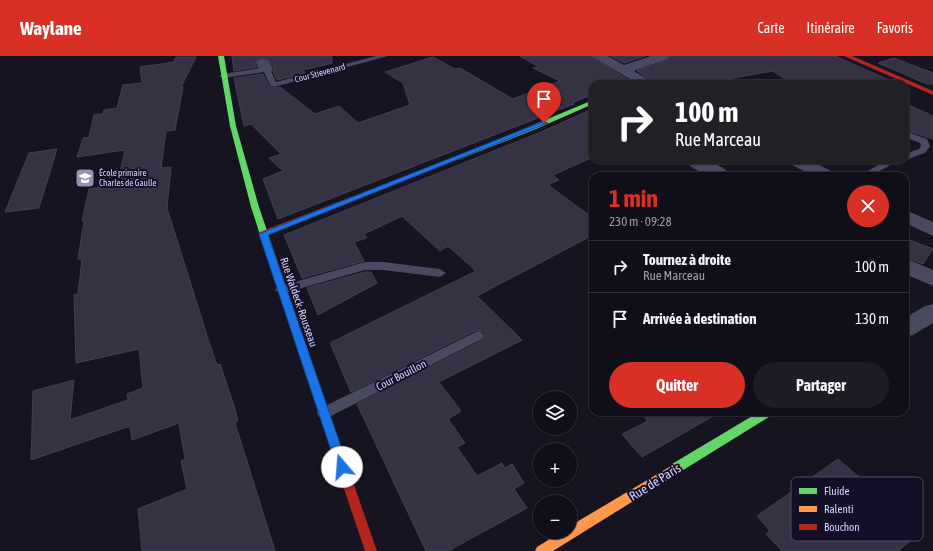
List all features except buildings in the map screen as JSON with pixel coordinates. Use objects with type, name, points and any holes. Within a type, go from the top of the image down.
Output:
[{"type":"street","name":"Rue Waldeck-Rousseau","points":[[221,56],[227,98],[263,234],[371,551]]},
{"type":"street","points":[[598,56],[624,70],[636,80]]},
{"type":"street","points":[[624,70],[663,56]]},
{"type":"street","points":[[847,56],[903,80]]},
{"type":"street","points":[[909,83],[933,93]]},
{"type":"street","points":[[263,234],[589,105]]},
{"type":"street","points":[[700,164],[715,172]]},
{"type":"street","points":[[804,164],[819,172]]},
{"type":"street","points":[[909,218],[933,230]]},
{"type":"street","points":[[909,267],[933,279]]},
{"type":"street","points":[[909,327],[933,312]]},
{"type":"street","name":"Rue de Paris","points":[[541,551],[761,416]]},
{"type":"lane","name":"Cour Stievenard","points":[[223,76],[265,66],[274,86],[384,56]]},
{"type":"lane","points":[[909,135],[924,141],[926,146],[922,151],[909,156]]},
{"type":"lane","points":[[872,172],[886,164]]},
{"type":"lane","points":[[281,290],[365,266],[383,266],[440,273]]},
{"type":"lane","name":"Cour Bouillon","points":[[324,413],[478,336]]},
{"type":"traffic: fast","points":[[221,56],[233,126],[255,207],[310,373]]},
{"type":"traffic: fast","points":[[455,159],[534,128],[589,104]]},
{"type":"traffic: fast","points":[[676,468],[761,416]]},
{"type":"traffic: slow","points":[[541,551],[676,468]]},
{"type":"traffic: jam","points":[[847,56],[903,80]]},
{"type":"traffic: jam","points":[[909,83],[933,93]]},
{"type":"traffic: jam","points":[[263,234],[455,159]]},
{"type":"traffic: jam","points":[[310,373],[371,551]]},
{"type":"place","name":"École primaire Charles de Gaulle","points":[[85,178]]},
{"type":"route","points":[[342,467],[263,234],[544,123]]}]
